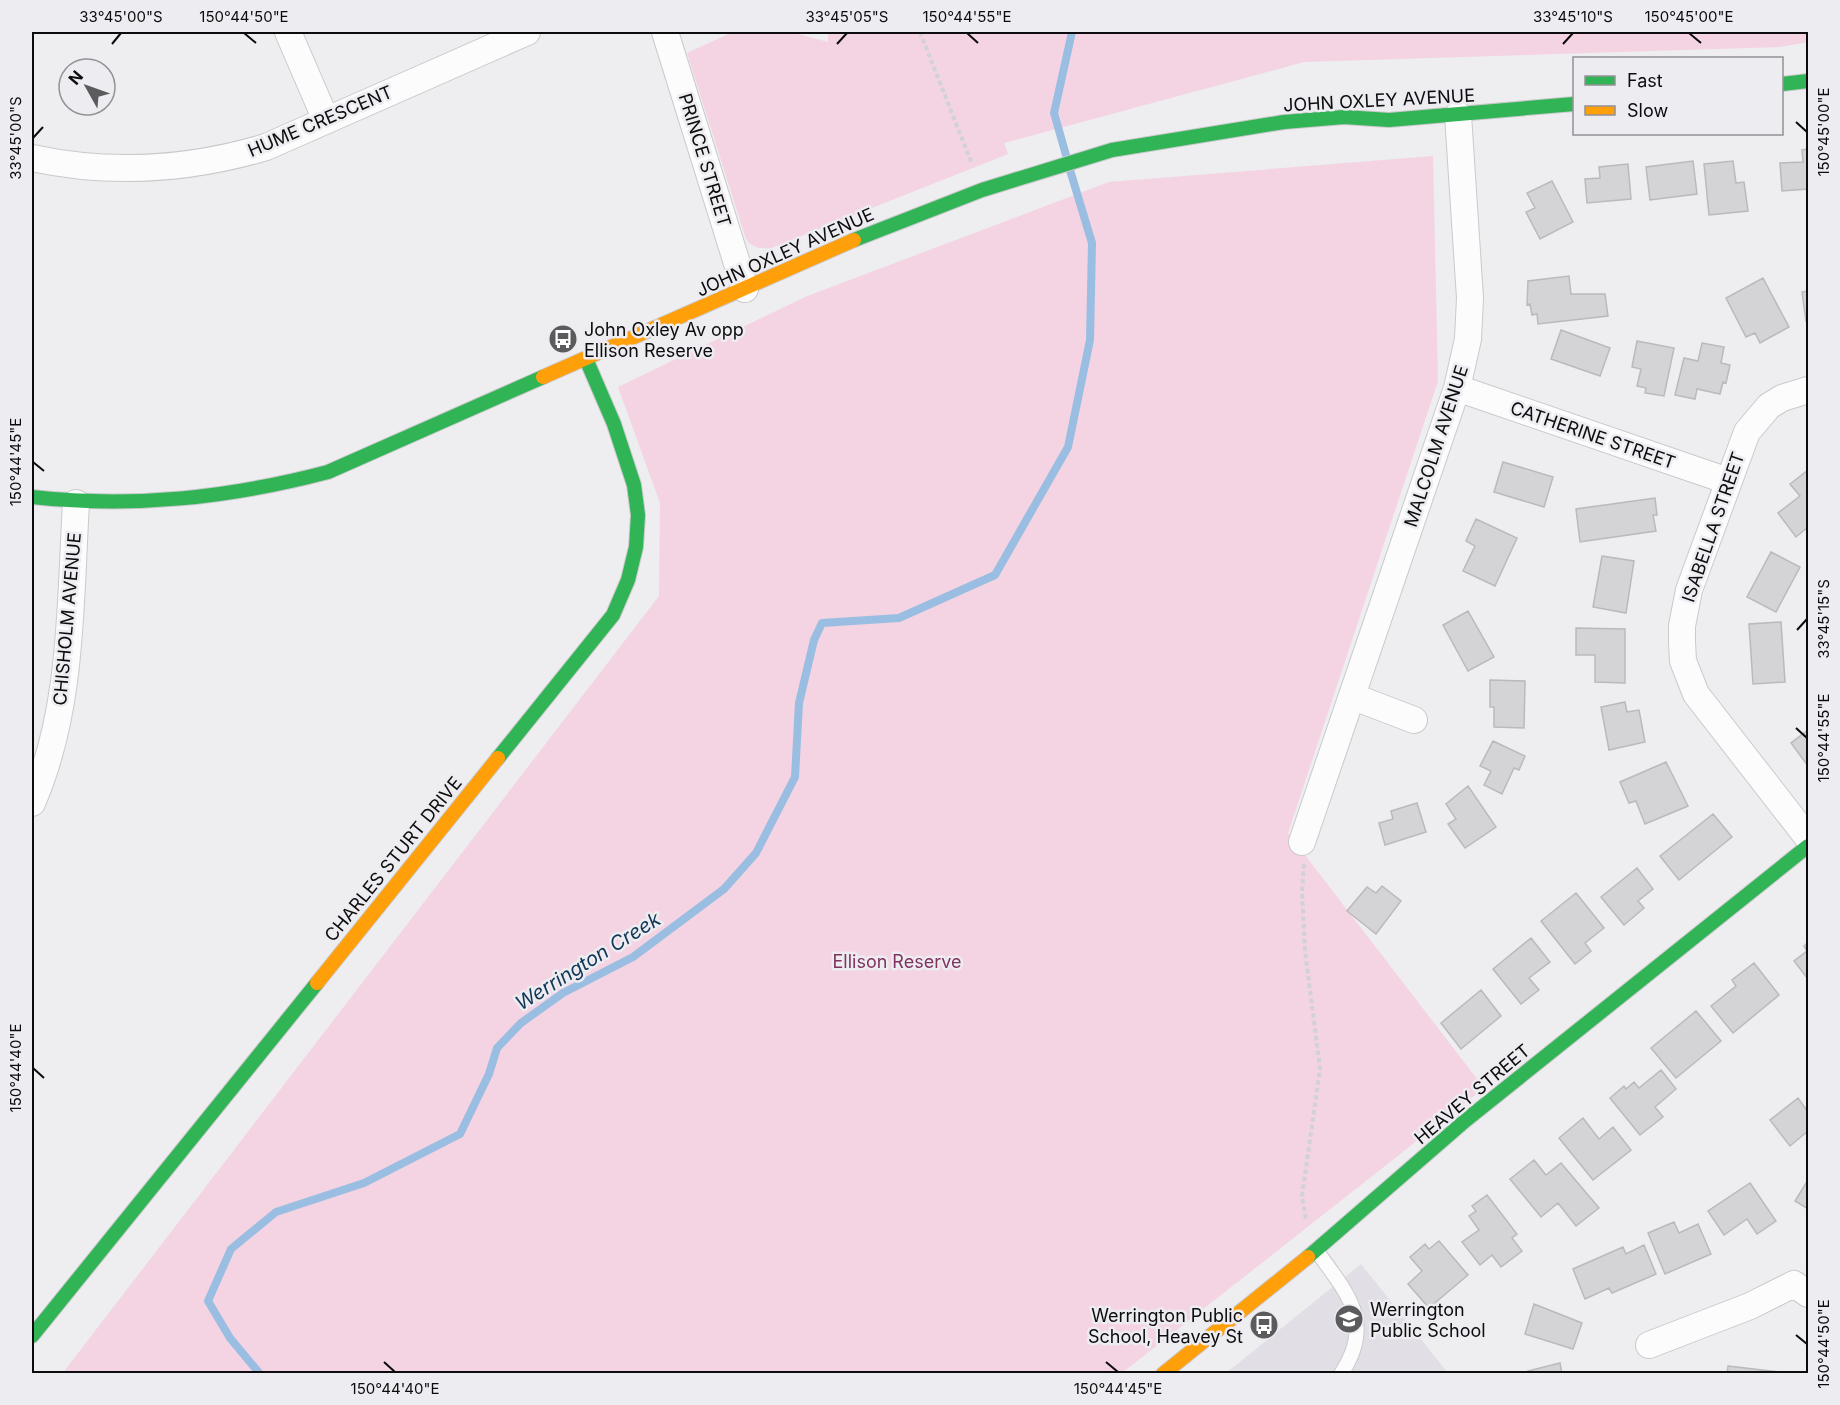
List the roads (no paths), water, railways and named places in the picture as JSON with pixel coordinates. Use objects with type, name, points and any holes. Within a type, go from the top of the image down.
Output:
[{"type":"street","points":[[288,32],[326,120]]},
{"type":"street","name":"HUME CRESCENT","points":[[32,158],[85,167],[117,169],[187,165],[266,147],[527,32]]},
{"type":"street","name":"PRINCE STREET","points":[[665,32],[745,289]]},
{"type":"street","points":[[1783,84],[1809,81]]},
{"type":"street","name":"JOHN OXLEY AVENUE","points":[[32,497],[76,503],[154,504],[186,501],[284,484],[328,472],[886,226],[982,190],[1112,150],[1178,137],[1284,122],[1344,117],[1389,120],[1573,104]]},
{"type":"street","name":"MALCOLM AVENUE","points":[[1302,842],[1354,697],[1457,388],[1468,339],[1470,309],[1458,115]]},
{"type":"street","name":"CHARLES STURT DRIVE","points":[[32,1336],[613,615],[632,570],[638,538],[637,504],[629,459],[586,359]]},
{"type":"street","name":"CATHERINE STREET","points":[[1457,388],[1728,481]]},
{"type":"street","name":"ISABELLA STREET","points":[[1809,390],[1782,398],[1758,418],[1747,432],[1689,590],[1682,626],[1683,661],[1689,679],[1706,708],[1809,838]]},
{"type":"street","name":"CHISHOLM AVENUE","points":[[32,803],[53,742],[63,687],[76,503]]},
{"type":"street","points":[[1354,697],[1414,720]]},
{"type":"street","name":"HEAVEY STREET","points":[[1168,1372],[1316,1250],[1466,1120],[1809,846]]},
{"type":"street","points":[[1649,1345],[1750,1306],[1794,1284],[1809,1294]]},
{"type":"lane","points":[[1316,1250],[1352,1301],[1357,1328],[1356,1341],[1352,1358],[1341,1374]]},
{"type":"waterway","name":"Werrington Creek","points":[[1066,155],[1054,113],[1072,32]]},
{"type":"waterway","name":"Werrington Creek","points":[[260,1374],[230,1338],[208,1301],[231,1249],[276,1212],[364,1183],[460,1134],[489,1074],[497,1048],[521,1023],[563,993],[633,957],[724,889],[756,853],[795,777],[799,703],[814,640],[822,623],[899,618],[995,575],[1068,447],[1090,340],[1092,243],[1070,170]]},
{"type":"place","name":"John Oxley Av opp Ellison Reserve","points":[[563,339]]},
{"type":"place","name":"Werrington Public School","points":[[1349,1319]]},
{"type":"place","name":"Werrington Public School, Heavey St","points":[[1264,1325]]},
{"type":"park label","name":"Ellison Reserve","points":[[897,961]]}]
